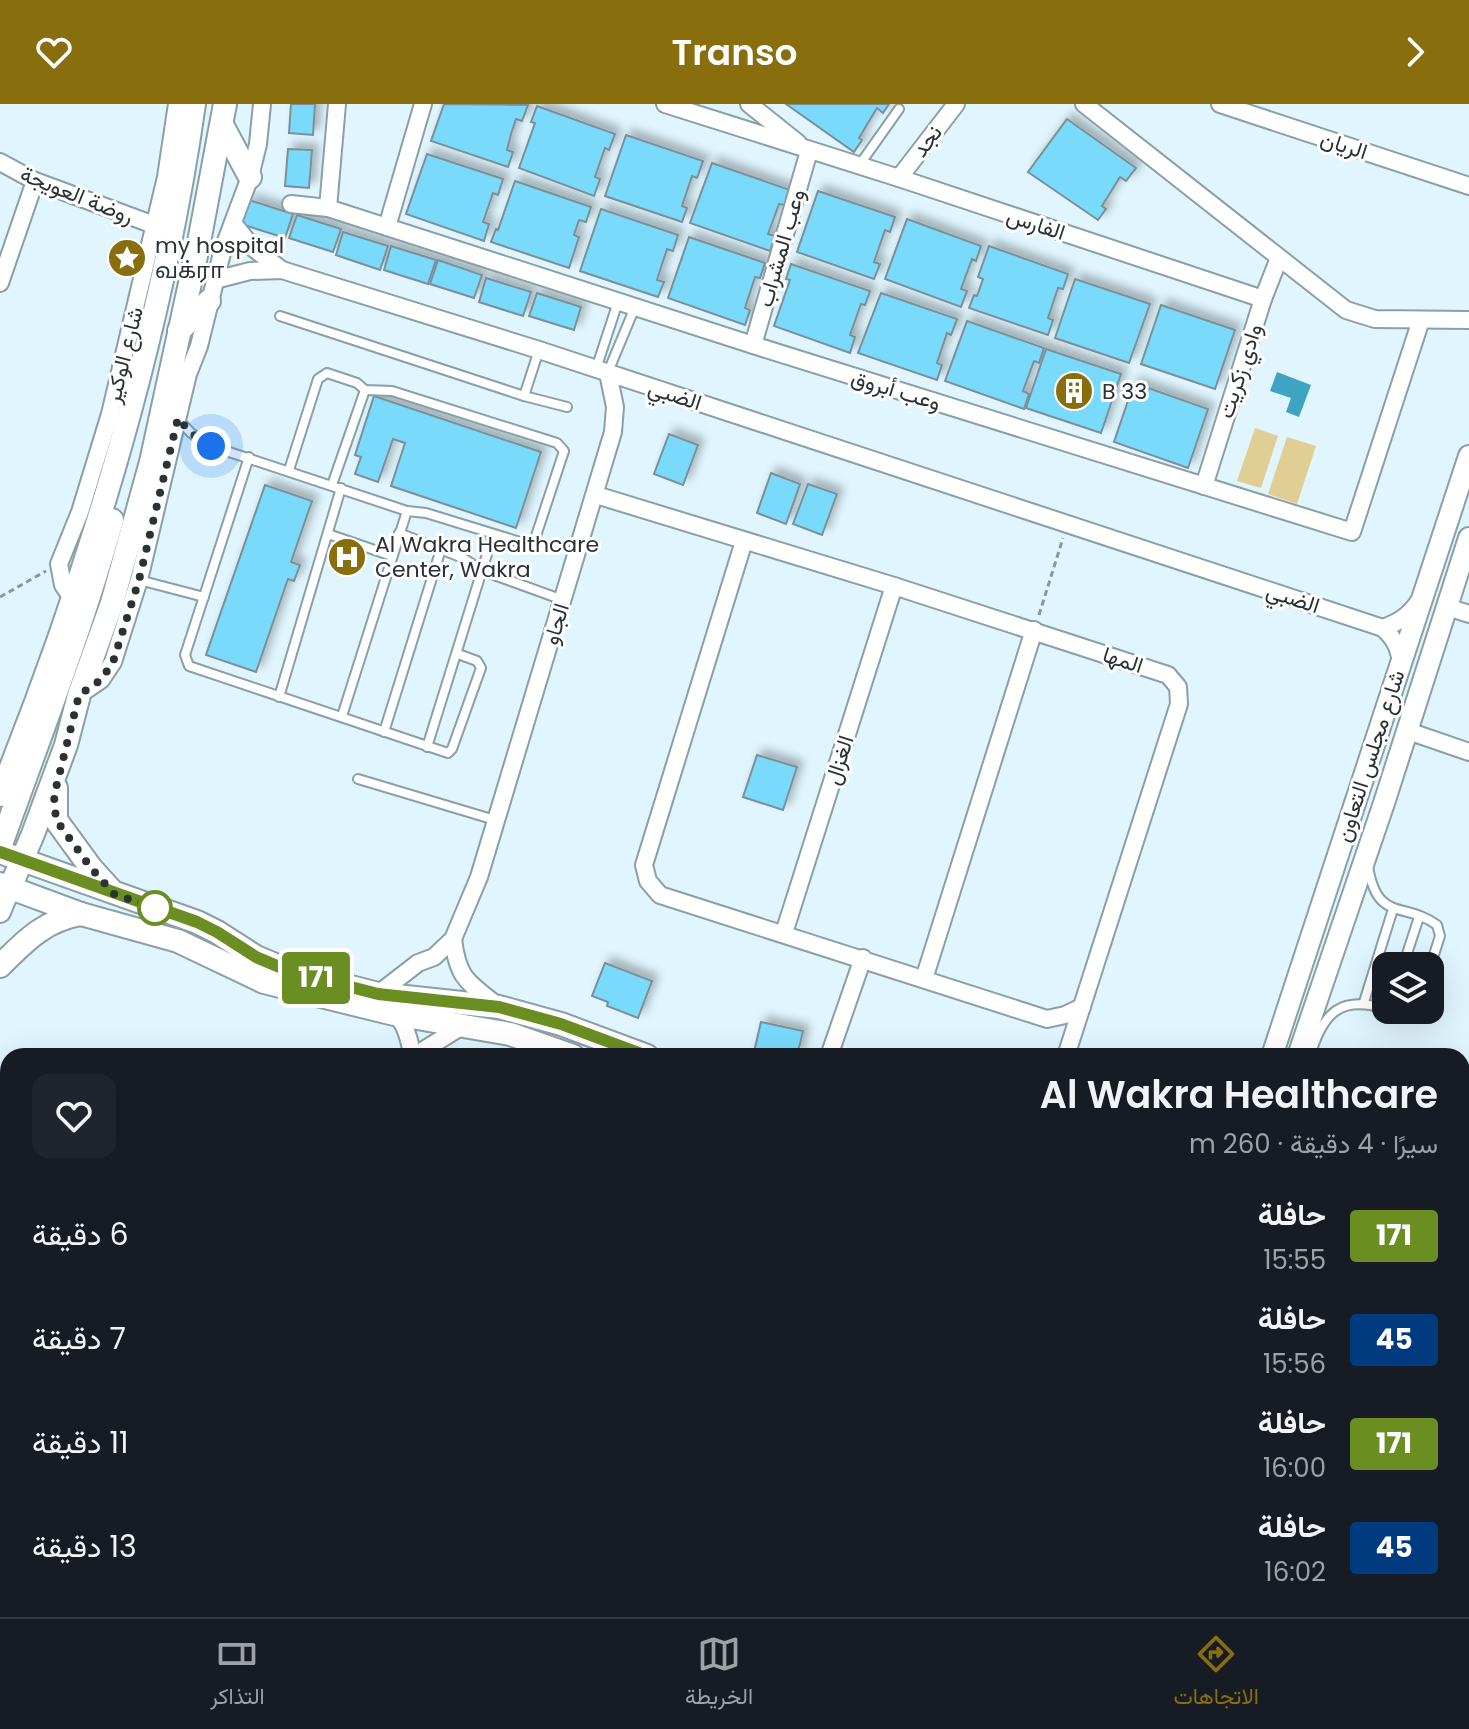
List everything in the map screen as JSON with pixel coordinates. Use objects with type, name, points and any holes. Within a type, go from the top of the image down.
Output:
[{"type":"main road","name":"شارع الوكير","points":[[0,795],[27,729],[114,466],[144,358],[185,164],[194,104]]},
{"type":"main road","points":[[223,114],[250,177]]},
{"type":"main road","points":[[114,894],[56,820],[54,796],[79,695],[112,603],[147,476],[199,242],[223,114]]},
{"type":"main road","points":[[178,332],[212,291]]},
{"type":"main road","points":[[144,358],[124,475],[89,603],[0,849],[6,871],[81,914],[178,941],[264,982],[394,1014],[510,1034],[550,1048]]},
{"type":"main road","points":[[0,765],[27,729]]},
{"type":"main road","points":[[6,871],[66,745]]},
{"type":"main road","points":[[6,871],[43,869],[197,922],[256,957],[289,971],[378,994],[499,1007],[561,1024],[626,1048]]},
{"type":"main road","points":[[0,966],[47,924],[81,914]]},
{"type":"street","name":"شارع الوكير","points":[[59,564],[80,512],[110,414],[166,177],[177,104]]},
{"type":"street","points":[[79,695],[101,680],[113,662],[139,580],[188,374],[233,223],[250,177],[258,144],[262,104]]},
{"type":"street","points":[[328,208],[337,104]]},
{"type":"street","points":[[387,227],[423,104]]},
{"type":"street","name":"الفارس","points":[[665,104],[1263,299]]},
{"type":"street","name":"الفارس","points":[[749,104],[809,151]]},
{"type":"street","name":"نجد","points":[[899,178],[956,104]]},
{"type":"street","points":[[1084,104],[1346,310],[1375,319],[1469,320]]},
{"type":"street","name":"الريان","points":[[1220,104],[1469,186]]},
{"type":"street","name":"وعب المشراب","points":[[753,345],[809,151]]},
{"type":"street","name":"روضة العويجة","points":[[0,162],[35,181],[154,225]]},
{"type":"street","points":[[0,283],[35,181]]},
{"type":"street","name":"وعب أبروق","points":[[291,204],[328,208],[753,345],[1352,532],[1421,320]]},
{"type":"street","name":"الضبي","points":[[233,223],[253,248],[282,270]]},
{"type":"street","name":"وادي زكريت","points":[[1204,486],[1279,258]]},
{"type":"street","name":"الضبي","points":[[212,291],[250,271],[282,270],[539,350],[1383,628]]},
{"type":"street","name":"الجاو","points":[[453,939],[479,877],[596,495],[615,419],[614,396],[602,371]]},
{"type":"street","name":"شارع مجلس التعاون","points":[[1275,1048],[1469,456]]},
{"type":"street","name":"المها","points":[[596,495],[1034,630],[1168,675],[1178,687],[1179,704],[1069,1048]]},
{"type":"street","name":"شارع مجلس التعاون","points":[[1301,1048],[1408,731],[1469,538]]},
{"type":"street","points":[[744,541],[644,865],[648,881],[660,895],[1047,1019],[1082,1007]]},
{"type":"street","points":[[59,564],[63,585],[72,598]]},
{"type":"street","name":"الغزال","points":[[784,933],[894,586]]},
{"type":"street","points":[[1401,661],[1399,648],[1383,628],[1398,623],[1411,613],[1420,600]]},
{"type":"street","points":[[1447,607],[1469,614]]},
{"type":"street","points":[[924,979],[1034,630]]},
{"type":"street","points":[[1408,731],[1469,752]]},
{"type":"street","points":[[0,912],[6,871]]},
{"type":"street","points":[[378,994],[418,963],[434,957],[453,939]]},
{"type":"street","points":[[453,939],[456,964],[464,978],[499,1007]]},
{"type":"street","points":[[832,1048],[863,958]]},
{"type":"street","points":[[394,1014],[400,1018],[411,1048]]},
{"type":"street","points":[[426,1048],[464,1025]]},
{"type":"lane","points":[[858,167],[899,109]]},
{"type":"lane","name":"الجاو","points":[[602,371],[618,301]]},
{"type":"lane","points":[[602,371],[635,306]]},
{"type":"lane","points":[[280,316],[524,396],[567,407]]},
{"type":"lane","points":[[524,396],[539,350]]},
{"type":"lane","points":[[178,418],[191,433],[211,446],[407,511],[426,513],[530,545],[534,542],[564,451],[562,446],[392,391],[365,390],[357,383],[327,373],[318,379],[289,470]]},
{"type":"lane","points":[[279,697],[328,534],[337,487],[365,390]]},
{"type":"lane","points":[[249,457],[185,655],[189,666],[448,753],[481,668],[477,661],[458,654]]},
{"type":"lane","points":[[342,716],[407,511]]},
{"type":"lane","points":[[399,533],[463,558],[483,571],[564,601]]},
{"type":"lane","points":[[328,534],[392,556]]},
{"type":"lane","points":[[427,747],[493,535]]},
{"type":"lane","points":[[384,732],[441,549]]},
{"type":"lane","points":[[139,580],[204,597]]},
{"type":"lane","points":[[358,779],[496,821]]},
{"type":"lane","points":[[1366,856],[1376,894],[1385,904],[1433,922],[1438,928],[1440,936],[1435,952]]},
{"type":"lane","points":[[1364,1002],[1393,909]]},
{"type":"lane","points":[[1408,952],[1419,917]]},
{"type":"lane","points":[[1313,1048],[1318,1033],[1331,1015],[1348,1005],[1364,1002],[1372,1004]]},
{"type":"path","points":[[1034,630],[1068,523]]},
{"type":"path","points":[[0,597],[59,564]]},
{"type":"shaded area","points":[[1255,428],[1278,436],[1261,488],[1237,481]]},
{"type":"shaded area","points":[[1287,437],[1316,446],[1297,504],[1268,494]]},
{"type":"water","points":[[1277,372],[1311,385],[1299,417],[1286,412],[1291,398],[1270,391]]},
{"type":"building","points":[[291,104],[315,104],[313,135],[289,133]]},
{"type":"building","points":[[444,104],[528,105],[522,121],[516,119],[511,134],[507,150],[513,152],[508,167],[431,141]]},
{"type":"building","points":[[786,104],[889,104],[883,113],[877,108],[854,152]]},
{"type":"building","points":[[537,106],[615,134],[609,150],[605,148],[595,177],[600,179],[594,196],[519,168],[535,123],[531,122]]},
{"type":"building","points":[[1067,119],[1136,168],[1126,181],[1120,177],[1102,206],[1106,209],[1098,220],[1028,172]]},
{"type":"building","points":[[626,135],[703,161],[697,178],[692,176],[682,206],[687,208],[682,222],[605,196]]},
{"type":"building","points":[[288,149],[312,150],[309,188],[285,186]]},
{"type":"building","points":[[427,154],[503,179],[498,195],[493,193],[483,222],[489,224],[484,241],[406,214]]},
{"type":"building","points":[[712,163],[790,190],[785,205],[779,204],[768,234],[775,236],[770,251],[690,223]]},
{"type":"building","points":[[515,181],[591,207],[586,222],[579,220],[574,235],[579,237],[569,268],[491,242]]},
{"type":"building","points":[[818,191],[895,217],[890,232],[885,230],[874,262],[880,264],[874,279],[797,252]]},
{"type":"building","points":[[249,200],[293,214],[285,238],[241,224]]},
{"type":"building","points":[[601,209],[678,235],[673,251],[667,249],[657,280],[664,282],[658,297],[580,271]]},
{"type":"building","points":[[297,215],[341,229],[333,252],[289,238]]},
{"type":"building","points":[[907,219],[981,246],[976,261],[972,259],[961,289],[967,291],[961,307],[885,279]]},
{"type":"building","points":[[343,232],[388,246],[380,270],[336,255]]},
{"type":"building","points":[[689,237],[765,263],[760,278],[755,277],[745,308],[750,310],[745,325],[668,298]]},
{"type":"building","points":[[391,246],[436,260],[428,284],[384,270]]},
{"type":"building","points":[[989,246],[1068,274],[1063,289],[1058,288],[1048,318],[1053,320],[1048,335],[969,308],[983,279],[978,277]]},
{"type":"building","points":[[438,260],[482,275],[474,298],[430,284]]},
{"type":"building","points":[[791,264],[870,291],[865,305],[861,304],[850,335],[855,337],[850,353],[774,326],[790,280],[786,279]]},
{"type":"building","points":[[486,278],[531,292],[523,316],[479,302]]},
{"type":"building","name":"B 33","points":[[1075,279],[1150,304],[1129,363],[1055,338]]},
{"type":"building","points":[[537,293],[581,307],[574,330],[529,316]]},
{"type":"building","points":[[881,293],[957,319],[951,335],[947,333],[937,363],[942,365],[937,380],[858,353]]},
{"type":"building","name":"B 33","points":[[1161,305],[1235,330],[1215,389],[1141,364]]},
{"type":"building","points":[[967,321],[1044,348],[1039,363],[1034,361],[1023,391],[1029,394],[1024,409],[945,381]]},
{"type":"building","name":"B 33","points":[[1046,349],[1121,374],[1101,433],[1026,408]]},
{"type":"building","name":"B 33","points":[[1134,383],[1208,409],[1188,468],[1114,442]]},
{"type":"building","points":[[374,396],[541,452],[516,528],[391,486],[405,443],[393,439],[378,482],[355,474],[361,457],[355,455]]},
{"type":"building","points":[[669,434],[698,445],[683,485],[654,474]]},
{"type":"building","points":[[771,473],[800,484],[786,524],[757,513]]},
{"type":"building","points":[[808,484],[837,494],[822,535],[793,524]]},
{"type":"building","points":[[265,485],[312,501],[291,562],[300,565],[294,581],[288,579],[256,672],[206,655]]},
{"type":"building","points":[[757,755],[797,767],[783,810],[743,797]]},
{"type":"building","points":[[605,963],[652,981],[638,1018],[607,1006],[608,1002],[592,996]]},
{"type":"building","points":[[761,1022],[803,1031],[799,1048],[755,1048]]},
{"type":"bus line","name":"171","points":[[0,852],[197,922],[256,957],[289,971],[378,994],[499,1007],[561,1024],[626,1048]]},
{"type":"place","name":"my hospital வக்ரா","points":[[127,258]]},
{"type":"place","name":"B 33","points":[[1074,391]]},
{"type":"place","name":"Al Wakra Healthcare Center, Wakra","points":[[347,557]]},
{"type":"route","points":[[155,908],[114,894],[56,820],[54,796],[79,695],[101,680],[113,662],[139,580],[178,418],[191,433],[211,446]]}]
